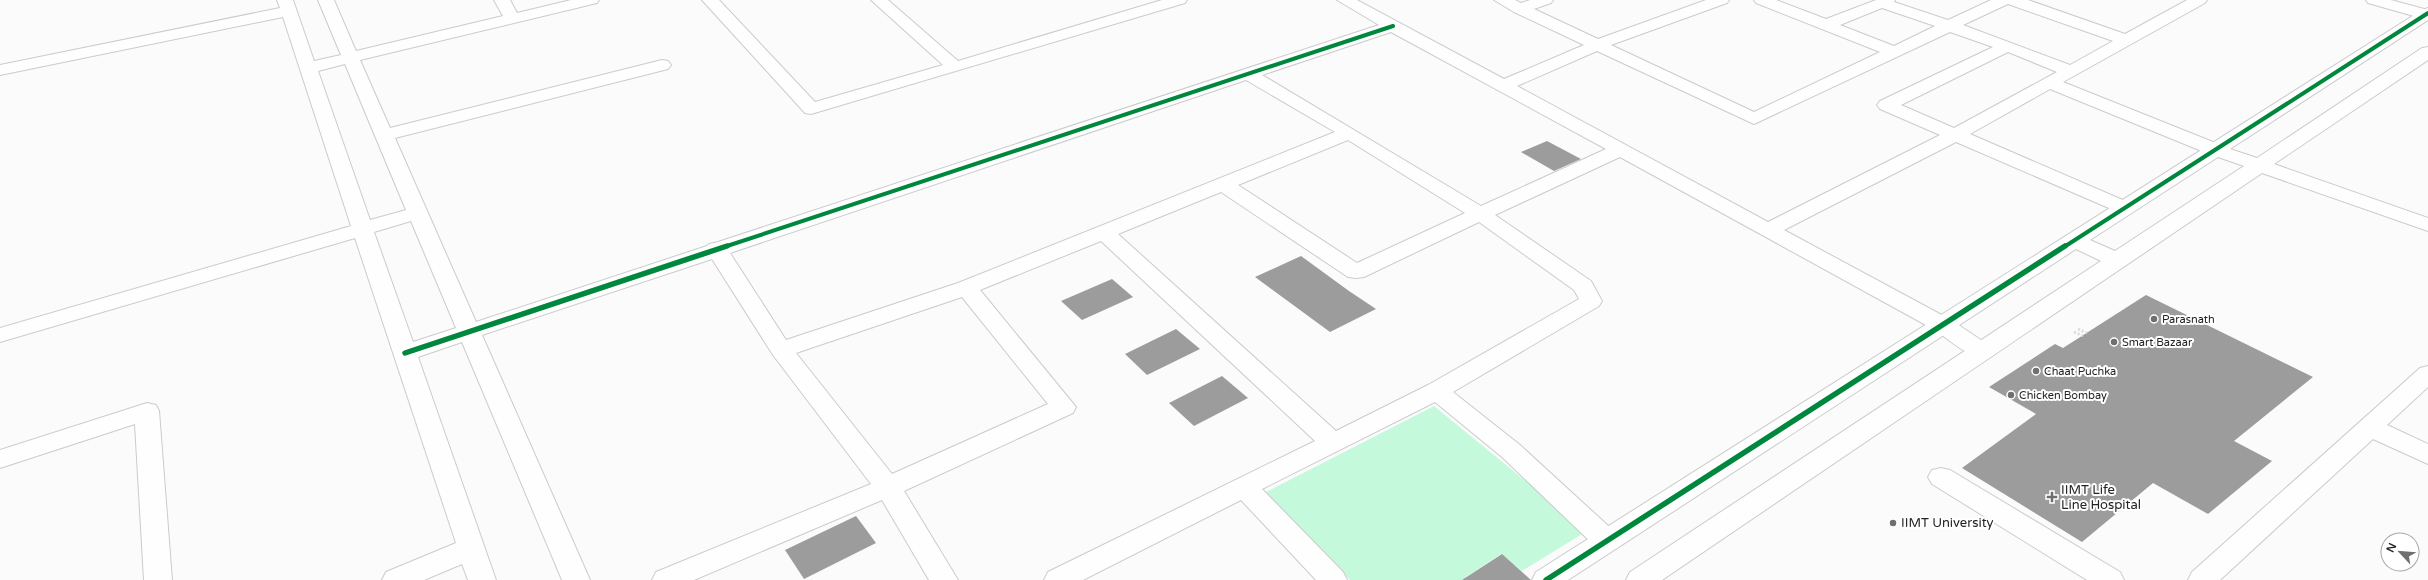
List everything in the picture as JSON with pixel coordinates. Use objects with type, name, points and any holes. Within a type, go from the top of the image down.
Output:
[{"type":"street","points":[[326,0],[576,580]]},
{"type":"street","points":[[502,0],[513,19]]},
{"type":"street","points":[[307,68],[592,0]]},
{"type":"street","points":[[710,0],[811,109],[1179,0]]},
{"type":"street","points":[[879,0],[955,67]]},
{"type":"street","points":[[1345,0],[1943,325],[1982,351]]},
{"type":"street","points":[[1502,0],[1754,119],[2003,0]]},
{"type":"street","points":[[1520,9],[1545,0]]},
{"type":"street","points":[[1503,86],[1597,45],[1721,0]]},
{"type":"street","points":[[1762,0],[1894,52]]},
{"type":"street","points":[[2013,0],[2126,40]]},
{"type":"street","points":[[1768,230],[1955,136],[2198,0]]},
{"type":"street","points":[[2374,0],[2427,14]]},
{"type":"street","points":[[1826,25],[1885,1],[2071,71]]},
{"type":"street","points":[[0,70],[287,5],[307,68],[482,580]]},
{"type":"street","points":[[1546,580],[2427,14]]},
{"type":"street","points":[[405,353],[716,248],[1393,26]]},
{"type":"street","points":[[2007,46],[1886,105],[2125,208]]},
{"type":"street","points":[[1640,580],[2428,52]]},
{"type":"street","points":[[384,135],[662,65]]},
{"type":"street","points":[[1058,580],[1437,390],[1590,301],[1582,286],[1480,214],[1349,133],[1248,74]]},
{"type":"street","points":[[2050,83],[2216,150],[2428,225]]},
{"type":"street","points":[[781,350],[966,288],[1349,133]]},
{"type":"street","points":[[1223,184],[1356,272],[1620,150]]},
{"type":"street","points":[[0,335],[418,213]]},
{"type":"street","points":[[1104,232],[1333,443]]},
{"type":"street","points":[[2074,241],[2118,260]]},
{"type":"street","points":[[716,248],[781,350],[888,487],[944,580]]},
{"type":"street","points":[[666,580],[888,487],[1064,407],[966,288]]},
{"type":"street","points":[[2202,580],[2428,374]]},
{"type":"street","points":[[1437,390],[1516,456],[1607,541]]},
{"type":"street","points":[[0,459],[147,411],[158,580]]},
{"type":"street","points":[[2370,427],[2428,455]]},
{"type":"street","points":[[1941,477],[2110,580]]},
{"type":"street","points":[[1244,487],[1333,580]]},
{"type":"street","points":[[396,580],[470,548]]},
{"type":"path","points":[[2078,329],[2087,333]]},
{"type":"path","points":[[2074,332],[2083,336]]},
{"type":"green space","points":[[1434,406],[1587,531],[1522,571],[1501,554],[1466,577],[1468,580],[1350,580],[1264,493]]},
{"type":"building","points":[[1547,141],[1581,159],[1554,171],[1521,152]]},
{"type":"building","points":[[1301,256],[1376,309],[1330,332],[1255,277]]},
{"type":"building","points":[[1112,279],[1133,297],[1082,320],[1061,301]]},
{"type":"building","points":[[2146,295],[2313,377],[2234,441],[2272,461],[2208,514],[2153,483],[2082,542],[1962,468],[2036,414],[1989,387],[2055,344],[2063,348]]},
{"type":"building","points":[[1176,329],[1200,349],[1147,375],[1125,354]]},
{"type":"building","points":[[1222,376],[1248,398],[1194,426],[1169,403]]},
{"type":"building","points":[[856,516],[876,543],[804,579],[785,550]]},
{"type":"building","points":[[1502,554],[1531,580],[1462,580]]},
{"type":"cycle path","points":[[1546,580],[2428,13]]},
{"type":"cycle path","points":[[405,353],[1393,26]]},
{"type":"place","name":"Parasnath","points":[[2154,319]]},
{"type":"place","name":"Smart Bazaar","points":[[2114,342]]},
{"type":"place","name":"Chaat Puchka","points":[[2036,371]]},
{"type":"place","name":"Chicken Bombay","points":[[2011,395]]},
{"type":"place","name":"IIMT Life Line Hospital","points":[[2052,497]]},
{"type":"place","name":"IIMT University","points":[[1893,523]]}]
